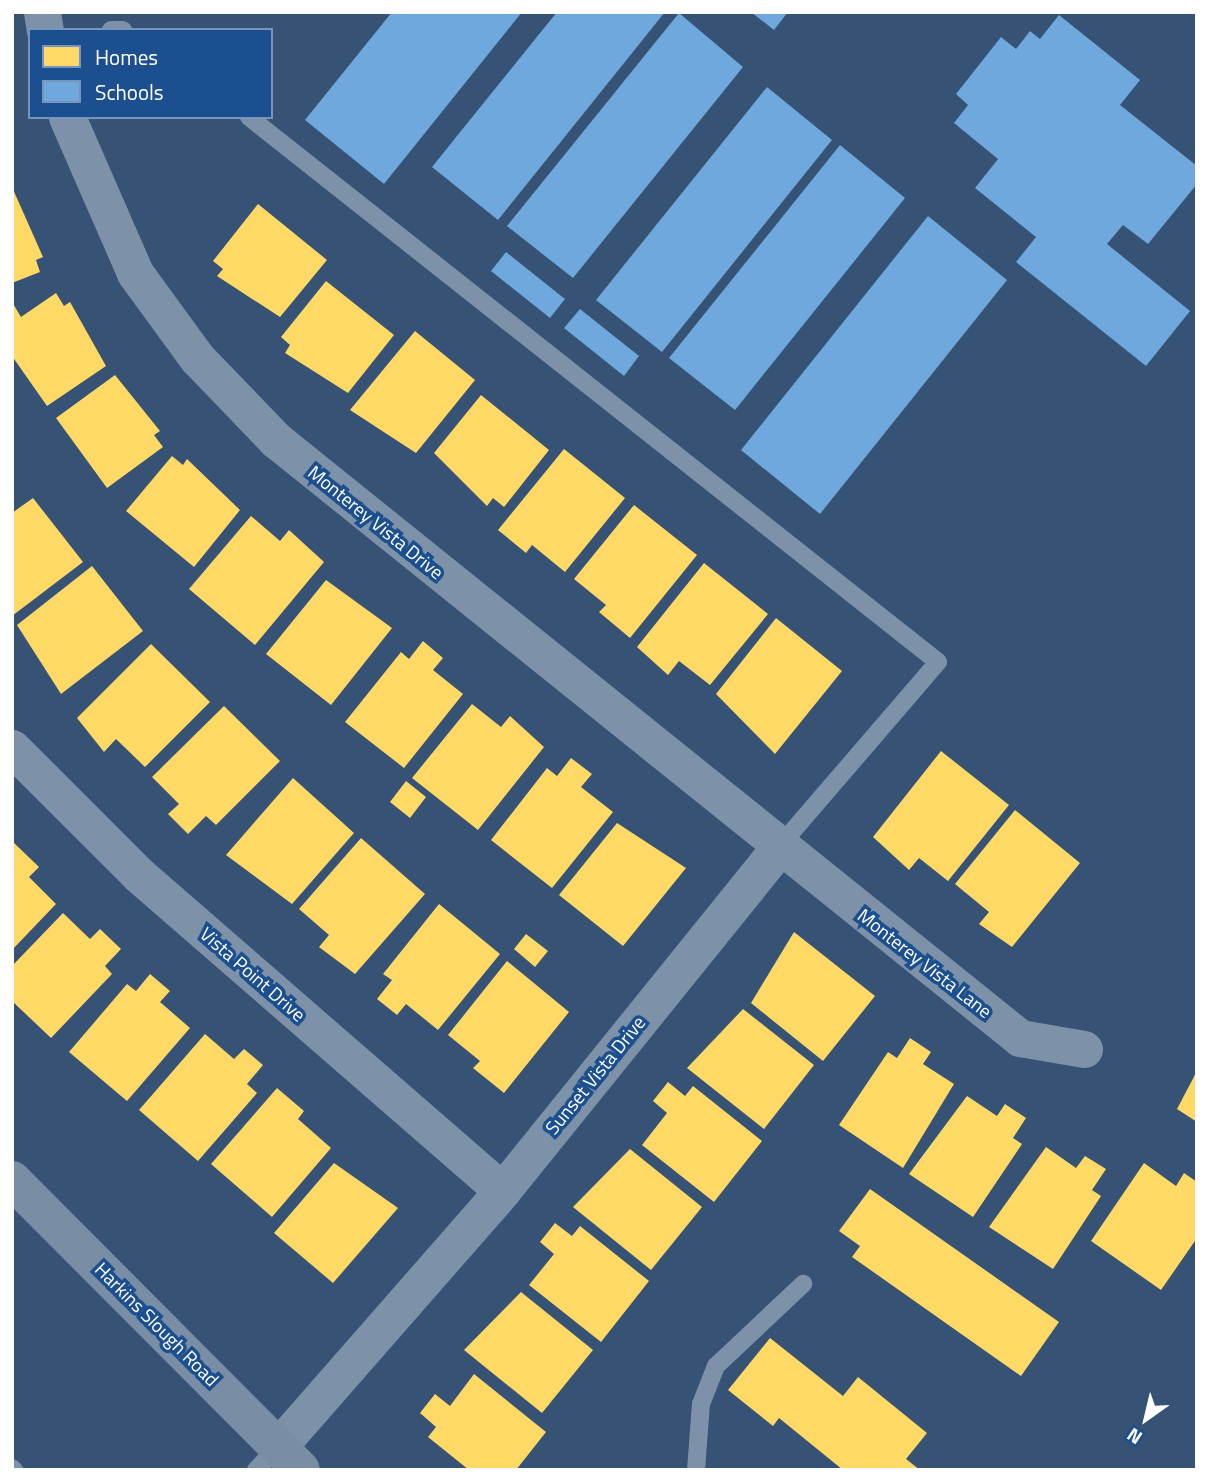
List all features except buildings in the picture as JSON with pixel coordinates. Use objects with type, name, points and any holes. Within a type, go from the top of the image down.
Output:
[{"type":"main road","name":"Harkins Slough Road","points":[[12,1180],[278,1462]]},
{"type":"street","name":"Monterey Vista Drive","points":[[68,119],[135,273],[232,398],[343,497],[780,846]]},
{"type":"street","name":"Vista Point Drive","points":[[12,748],[139,876],[502,1191]]},
{"type":"street","name":"Monterey Vista Lane","points":[[780,846],[1020,1038],[1084,1049]]},
{"type":"street","name":"Sunset Vista Drive","points":[[278,1462],[502,1191],[780,846]]},
{"type":"lane","name":"Sunset Vista Drive","points":[[252,119],[938,662],[903,696],[780,846]]},
{"type":"lane","points":[[696,1470],[701,1404],[716,1366],[803,1284]]}]
